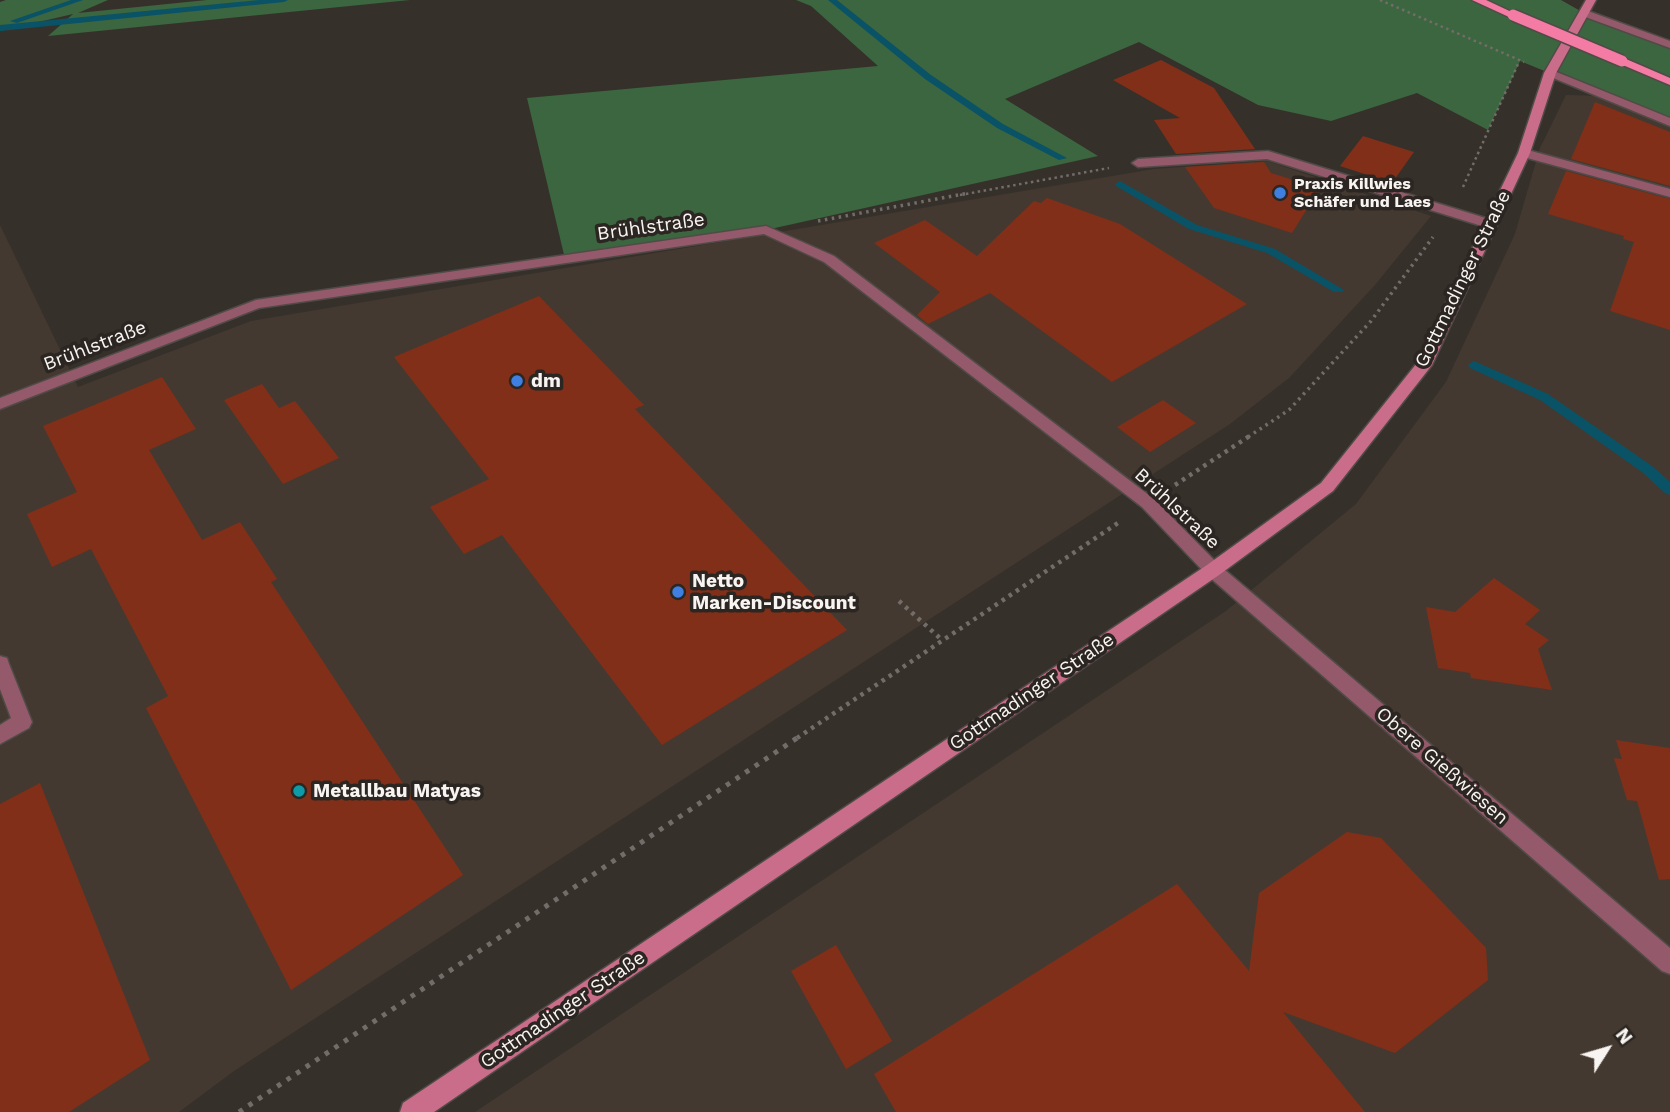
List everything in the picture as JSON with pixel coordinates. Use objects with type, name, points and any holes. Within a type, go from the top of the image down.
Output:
[{"type":"main road","points":[[1477,0],[1670,82]]},
{"type":"main road","name":"Gottmadinger Straße","points":[[412,1112],[1213,570],[1327,487],[1423,365],[1524,152],[1550,73],[1591,0]]},
{"type":"street","points":[[1584,13],[1670,45]]},
{"type":"street","points":[[1550,73],[1670,122]]},
{"type":"street","points":[[1524,152],[1670,192]]},
{"type":"street","points":[[1138,163],[1268,155],[1490,224]]},
{"type":"street","name":"Brühlstraße","points":[[0,404],[256,304],[766,230],[829,259],[1148,503],[1213,570]]},
{"type":"street","name":"Obere Gießwiesen","points":[[1213,570],[1670,963]]},
{"type":"street","points":[[0,664],[22,722],[0,735]]},
{"type":"path","points":[[239,1112],[1289,410],[1371,321],[1451,212],[1520,60],[1380,0]]},
{"type":"path","points":[[766,230],[1138,163]]},
{"type":"path","points":[[899,601],[942,640]]},
{"type":"shaded area","points":[[1566,95],[1601,96],[1670,124],[1670,1112],[475,1112],[1226,611],[1356,504],[1446,382],[1515,234],[1540,148]]},
{"type":"shaded area","points":[[1267,161],[1431,216],[1375,285],[1289,378],[1230,424],[234,1071],[179,1112],[0,1112],[0,225],[78,387],[251,321],[1154,169]]},
{"type":"green space","points":[[108,0],[78,13],[207,0],[410,0],[48,36],[73,14],[0,31],[0,2]]},
{"type":"green space","points":[[796,0],[1561,0],[1584,13],[1670,45],[1670,122],[1520,61],[1488,130],[1417,93],[1331,121],[1258,105],[1139,42],[1005,99],[1098,156],[766,230],[565,259],[527,98],[878,66],[811,6]]},
{"type":"building","points":[[1161,60],[1214,88],[1255,149],[1176,154],[1154,120],[1180,118],[1113,80]]},
{"type":"building","points":[[1595,102],[1670,132],[1670,186],[1571,159]]},
{"type":"building","points":[[1363,136],[1414,152],[1392,183],[1340,166]]},
{"type":"building","points":[[1264,162],[1271,173],[1320,188],[1292,233],[1214,208],[1185,167]]},
{"type":"building","points":[[1566,171],[1670,199],[1670,330],[1610,311],[1634,242],[1623,239],[1624,236],[1548,214]]},
{"type":"building","points":[[1047,198],[1120,224],[1247,304],[1112,382],[990,293],[928,324],[917,315],[940,292],[874,243],[925,220],[977,256],[1034,201],[1041,203]]},
{"type":"building","name":"Netto Marken-Discount","points":[[539,296],[644,405],[635,409],[847,630],[662,745],[502,535],[464,554],[430,507],[489,479],[394,357]]},
{"type":"building","points":[[162,377],[196,429],[149,450],[202,540],[240,522],[277,579],[271,582],[463,875],[291,990],[146,708],[168,696],[91,549],[52,567],[27,514],[77,492],[43,426]]},
{"type":"building","points":[[262,384],[279,408],[295,401],[339,458],[283,484],[224,400]]},
{"type":"building","points":[[1163,400],[1196,423],[1150,452],[1117,427]]},
{"type":"building","points":[[1494,578],[1540,610],[1525,624],[1549,640],[1538,649],[1552,690],[1471,678],[1470,673],[1438,668],[1426,607],[1455,612]]},
{"type":"building","points":[[1616,740],[1670,748],[1670,879],[1659,880],[1637,801],[1627,800],[1614,758],[1622,759]]},
{"type":"building","points":[[40,783],[150,1060],[69,1112],[0,1112],[0,804]]},
{"type":"building","points":[[1347,832],[1381,838],[1486,948],[1488,980],[1395,1053],[1283,1012],[1365,1112],[896,1112],[874,1074],[1177,884],[1249,971],[1259,893]]},
{"type":"building","points":[[836,945],[892,1041],[846,1069],[791,971]]},
{"type":"waterway","points":[[14,21],[79,0]]},
{"type":"waterway","points":[[0,28],[284,0]]},
{"type":"waterway","points":[[832,0],[928,77],[1000,126],[1062,158]]},
{"type":"waterway","points":[[1120,184],[1193,227],[1271,251],[1338,290]]},
{"type":"waterway","points":[[1474,365],[1544,397],[1647,469],[1670,490]]},
{"type":"place","name":"Praxis Killwies Schäfer und Laes","points":[[1280,193]]},
{"type":"place","name":"dm","points":[[517,381]]},
{"type":"place","name":"Netto Marken-Discount","points":[[678,592]]},
{"type":"place","name":"Metallbau Matyas","points":[[299,791]]}]
